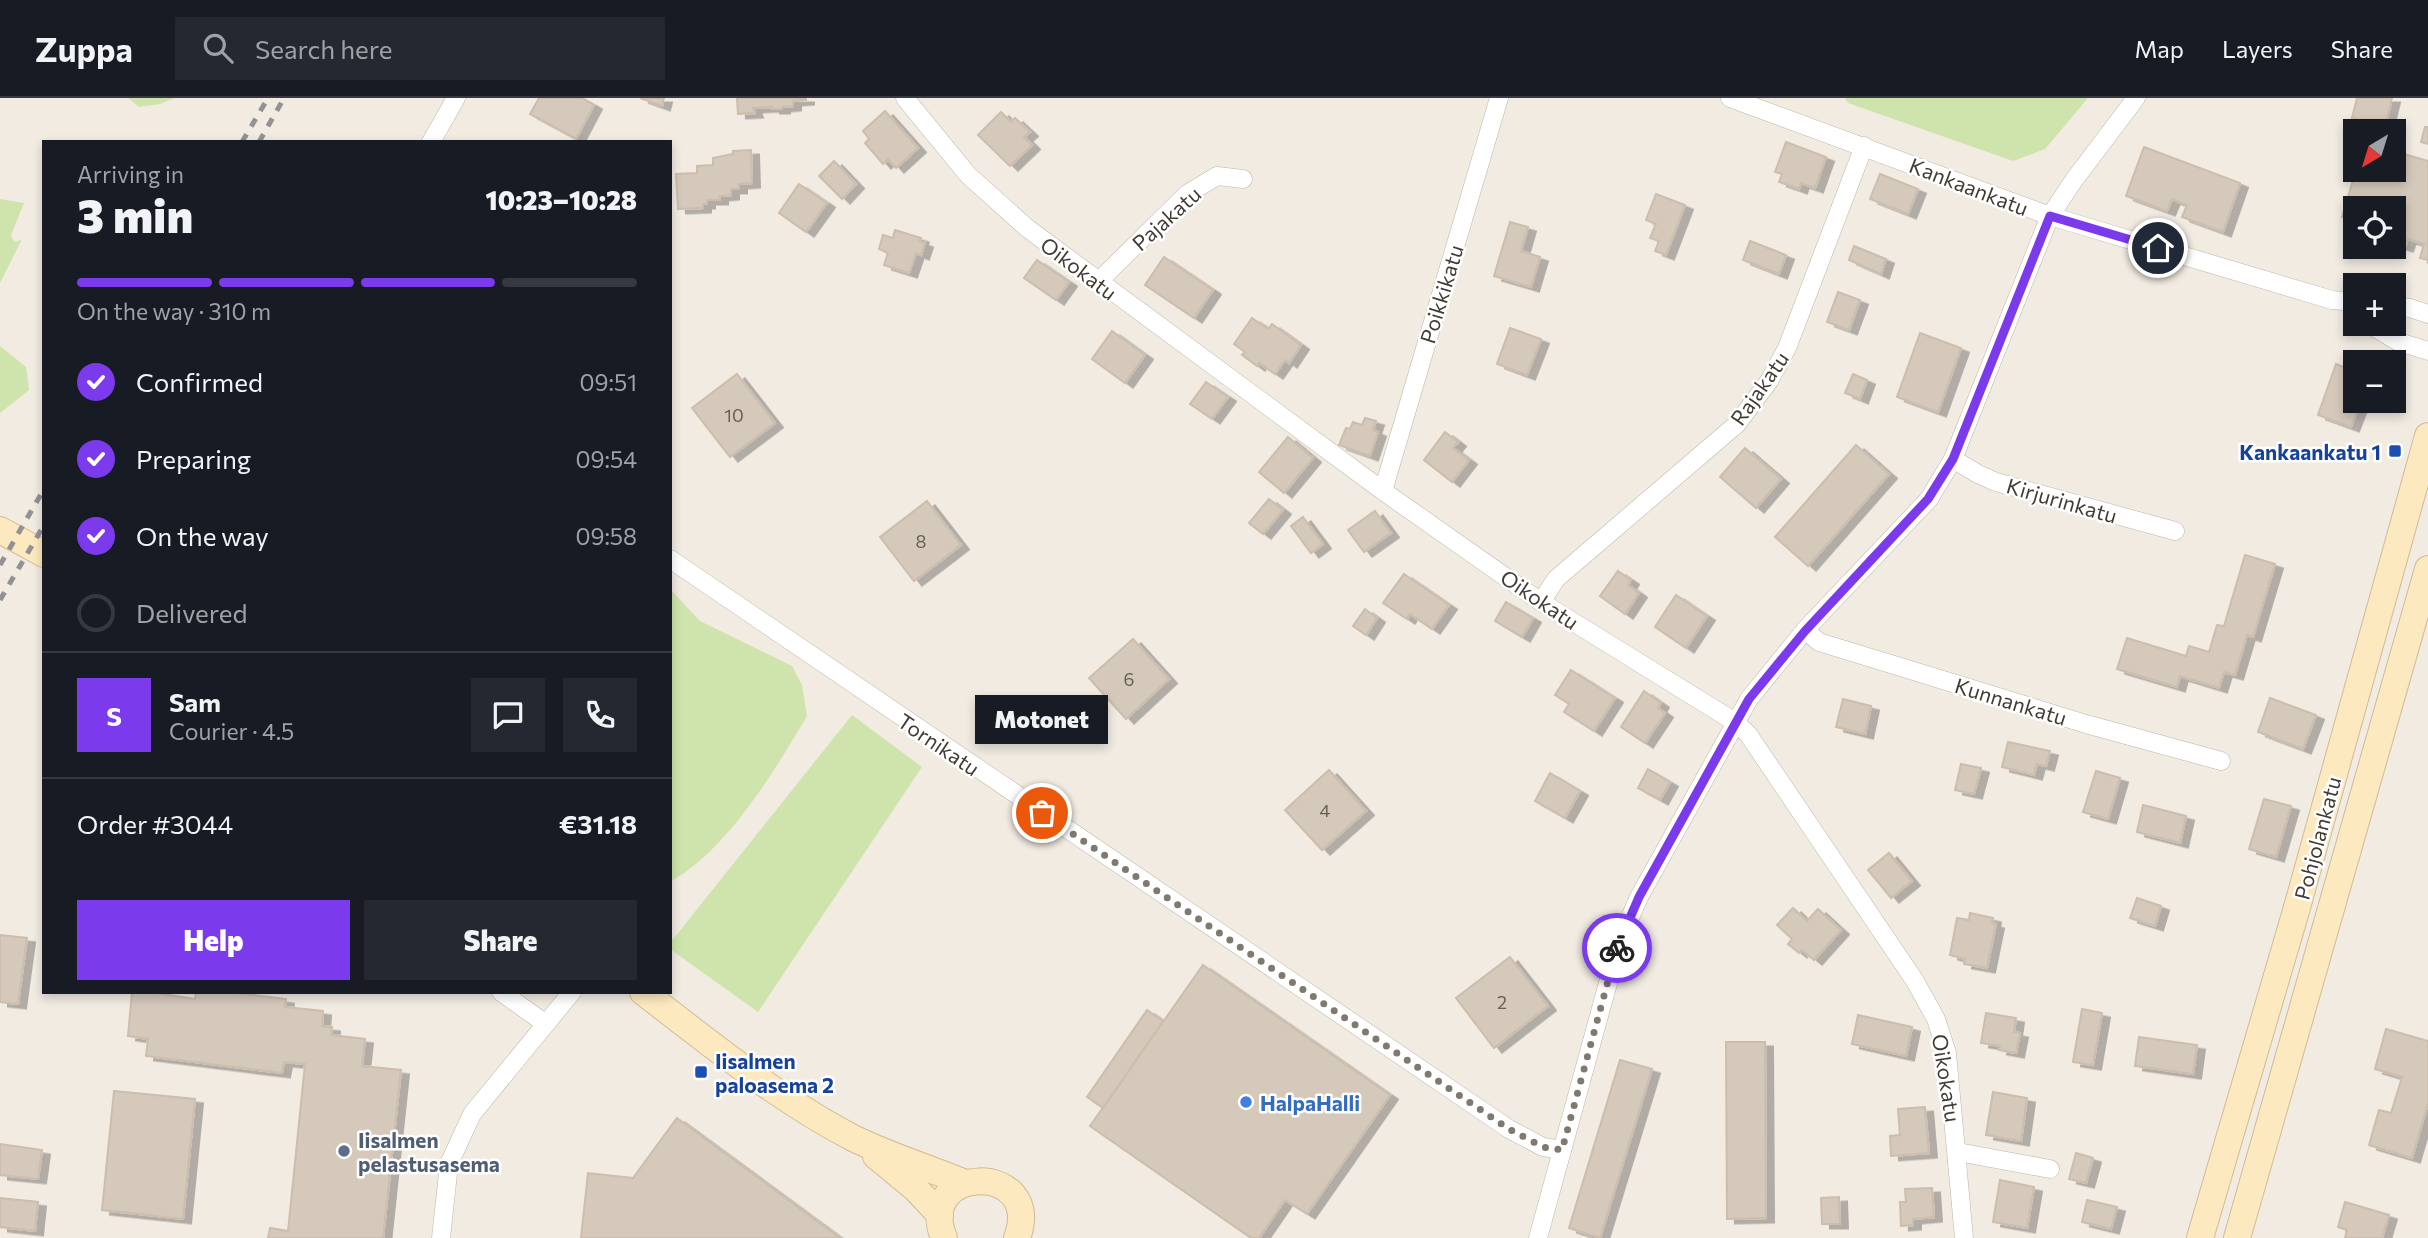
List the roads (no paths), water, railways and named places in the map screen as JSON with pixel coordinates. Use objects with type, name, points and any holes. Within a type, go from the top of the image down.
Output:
[{"type":"main road","name":"Pohjolankatu","points":[[2200,1238],[2297,911],[2428,436]]},
{"type":"main road","points":[[0,530],[42,553]]},
{"type":"main road","name":"Pohjolankatu","points":[[2237,1238],[2428,569]]},
{"type":"main road","points":[[646,994],[747,1071],[856,1139],[965,1183],[986,1181],[1005,1189],[1018,1206],[1023,1234]]},
{"type":"main road","points":[[856,1139],[916,1189],[942,1232]]},
{"type":"main road","points":[[942,1232],[948,1196],[965,1183]]},
{"type":"street","points":[[432,140],[456,98]]},
{"type":"street","name":"Oikokatu","points":[[905,98],[968,175],[1027,228],[1098,282],[1383,491],[1541,602],[1735,722],[1748,734],[1915,981],[1936,1019],[1947,1054],[1964,1238]]},
{"type":"street","name":"Poikkikatu","points":[[1383,491],[1499,98]]},
{"type":"street","name":"Kankaankatu","points":[[1730,98],[2050,216],[2332,300],[2343,301]]},
{"type":"street","points":[[1538,1238],[1619,943],[1639,897],[1735,722],[1763,680],[1928,499],[1953,459],[2050,216],[2136,98]]},
{"type":"street","name":"Rajakatu","points":[[1541,602],[1556,579],[1737,424],[1769,381],[1787,348],[1864,146]]},
{"type":"street","name":"Pajakatu","points":[[1098,282],[1187,194],[1217,176],[1243,179]]},
{"type":"street","name":"Kankaankatu","points":[[2332,300],[2343,307]]},
{"type":"street","points":[[2406,308],[2428,314]]},
{"type":"street","points":[[2389,336],[2428,351]]},
{"type":"street","name":"Kirjurinkatu","points":[[1953,459],[1996,481],[2175,531]]},
{"type":"street","name":"Tornikatu","points":[[672,560],[1509,1129],[1543,1147],[1562,1150]]},
{"type":"street","name":"Kunnankatu","points":[[1805,631],[1819,642],[2086,724],[2221,761]]},
{"type":"street","points":[[504,994],[546,1024]]},
{"type":"street","points":[[441,1238],[449,1164],[472,1114],[570,994]]},
{"type":"street","points":[[1958,1152],[2050,1169]]},
{"type":"railway","points":[[243,140],[268,98]]},
{"type":"railway","points":[[260,140],[284,98]]},
{"type":"railway","points":[[0,565],[42,492]]},
{"type":"railway","points":[[0,600],[42,528]]},
{"type":"place","name":"Kankaankatu 1","points":[[2395,451]]},
{"type":"place","name":"Motonet","points":[[1042,813]]},
{"type":"place","name":"Iisalmen paloasema 2","points":[[701,1072]]},
{"type":"place","name":"HalpaHalli","points":[[1246,1102]]},
{"type":"place","name":"Iisalmen pelastusasema","points":[[344,1151]]}]
